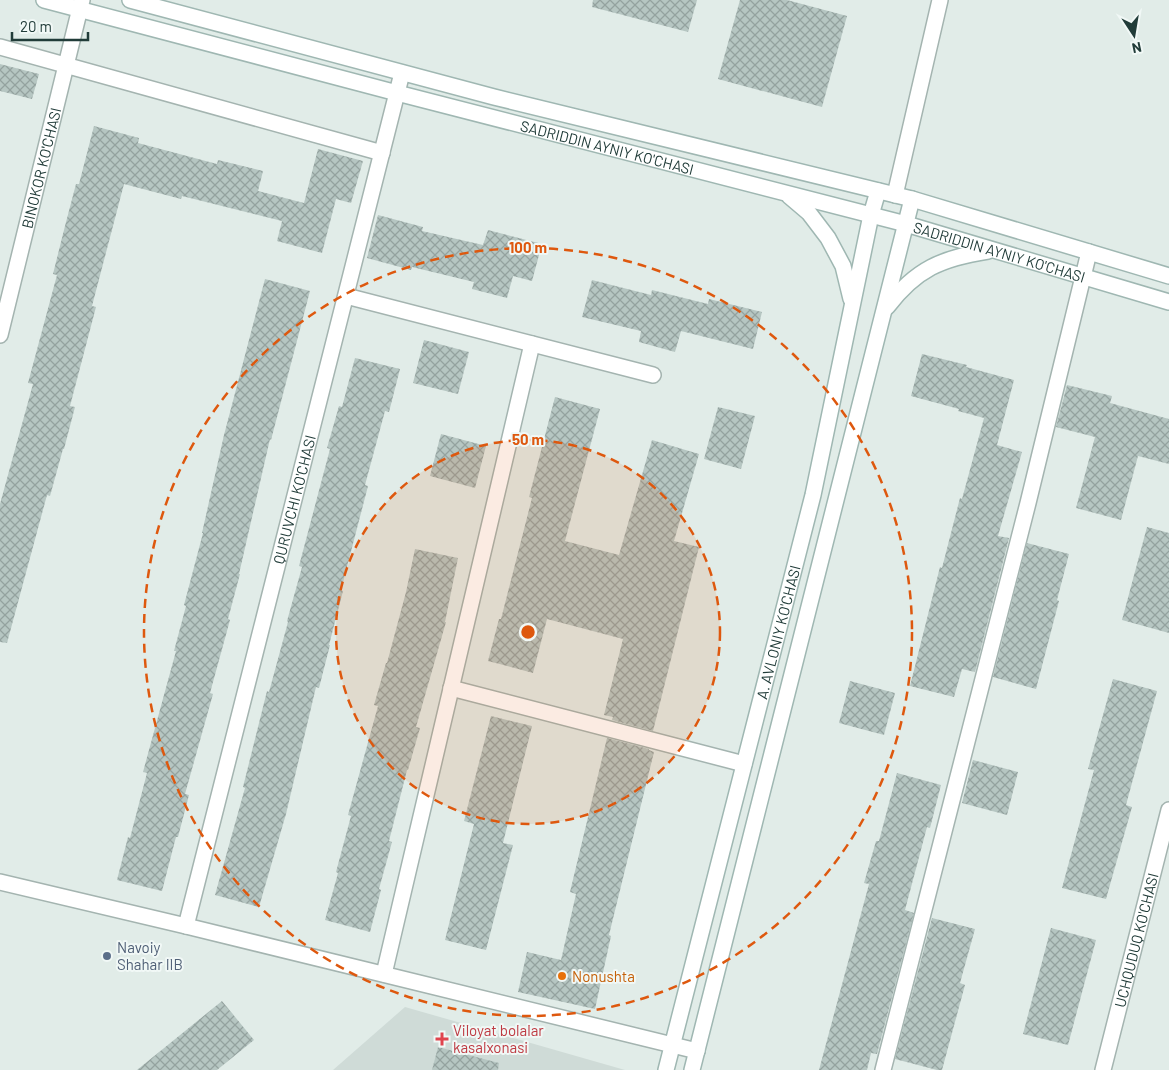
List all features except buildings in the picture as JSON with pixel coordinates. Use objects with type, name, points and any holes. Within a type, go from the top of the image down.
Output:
[{"type":"main road","name":"SADRIDDIN AYNIY KO'CHASI","points":[[44,0],[81,5],[397,93],[906,224],[1169,302]]},
{"type":"main road","name":"SADRIDDIN AYNIY KO'CHASI","points":[[130,0],[494,97],[912,199],[1169,276]]},
{"type":"main road","points":[[895,195],[940,0]]},
{"type":"main road","name":"BINOKOR KO'CHASI","points":[[0,335],[81,5]]},
{"type":"main road","points":[[0,47],[382,153]]},
{"type":"main road","name":"QURUVCHI KO'CHASI","points":[[186,926],[402,73]]},
{"type":"main road","name":"A. AVLONIY KO'CHASI","points":[[666,1070],[812,495],[871,215],[878,191]]},
{"type":"main road","points":[[786,193],[809,213],[828,238],[843,266],[852,304]]},
{"type":"main road","name":"A. AVLONIY KO'CHASI","points":[[692,1070],[912,199]]},
{"type":"main road","points":[[883,312],[897,294],[916,276],[939,263],[962,255],[994,250]]},
{"type":"main road","points":[[883,1070],[1028,503],[1089,252]]},
{"type":"main road","points":[[346,296],[653,374]]},
{"type":"main road","points":[[384,974],[532,344]]},
{"type":"main road","points":[[451,688],[744,764]]},
{"type":"main road","name":"UCHQUDUQ KO'CHASI","points":[[1104,1070],[1169,810]]},
{"type":"main road","points":[[0,882],[697,1051]]},
{"type":"shaded area","name":"Viloyat bolalar kasalxonasi","points":[[405,1007],[625,1070],[333,1070]]},
{"type":"place","name":"Navoiy Shahar IIB","points":[[107,956]]},
{"type":"place","name":"Nonushta","points":[[562,976]]},
{"type":"place","name":"Viloyat bolalar kasalxonasi","points":[[442,1039]]}]
